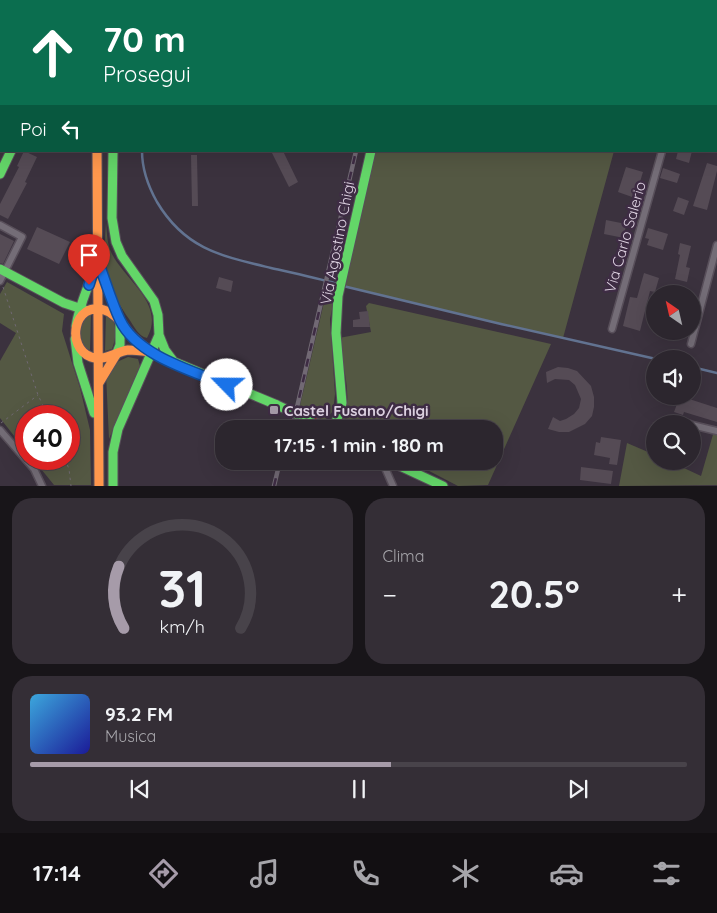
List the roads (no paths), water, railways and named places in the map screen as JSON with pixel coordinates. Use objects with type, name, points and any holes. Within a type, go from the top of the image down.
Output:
[{"type":"main road","points":[[0,174],[11,152]]},
{"type":"main road","points":[[76,326],[88,309],[97,259],[97,152]]},
{"type":"main road","points":[[113,152],[112,218],[116,242],[122,256],[144,284],[154,301],[158,315],[159,335],[168,354],[176,364]]},
{"type":"main road","name":"Via Agostino Chigi","points":[[337,420],[342,402],[336,333],[338,296],[371,152]]},
{"type":"main road","points":[[97,259],[87,292],[88,309],[97,358],[99,486]]},
{"type":"main road","points":[[97,259],[120,320],[120,345],[98,384]]},
{"type":"main road","points":[[1,275],[64,303],[110,312],[120,320],[135,339],[151,352],[310,420]]},
{"type":"main road","points":[[64,303],[72,313],[76,326],[75,339],[80,369],[97,421]]},
{"type":"main road","points":[[113,486],[113,452],[118,429],[159,335]]},
{"type":"main road","points":[[75,339],[83,352],[97,358],[108,358],[130,350],[151,352]]},
{"type":"main road","points":[[408,470],[443,486]]},
{"type":"street","name":"Via Carlo Salerio","points":[[612,329],[662,152]]},
{"type":"street","points":[[0,225],[22,237],[1,275]]},
{"type":"street","points":[[691,344],[717,245]]},
{"type":"street","points":[[701,427],[717,432]]},
{"type":"street","points":[[0,430],[34,469],[42,486]]},
{"type":"street","points":[[386,470],[393,486]]},
{"type":"waterway","points":[[142,152],[146,178],[157,202],[168,218],[192,240],[206,248],[236,259],[338,284]]},
{"type":"waterway","points":[[343,286],[646,357]]},
{"type":"waterway","points":[[701,369],[717,373]]},
{"type":"railway","points":[[294,420],[356,152]]},
{"type":"railway","points":[[274,486],[278,470]]},
{"type":"place","name":"Castel Fusano/Chigi","points":[[274,410]]}]
